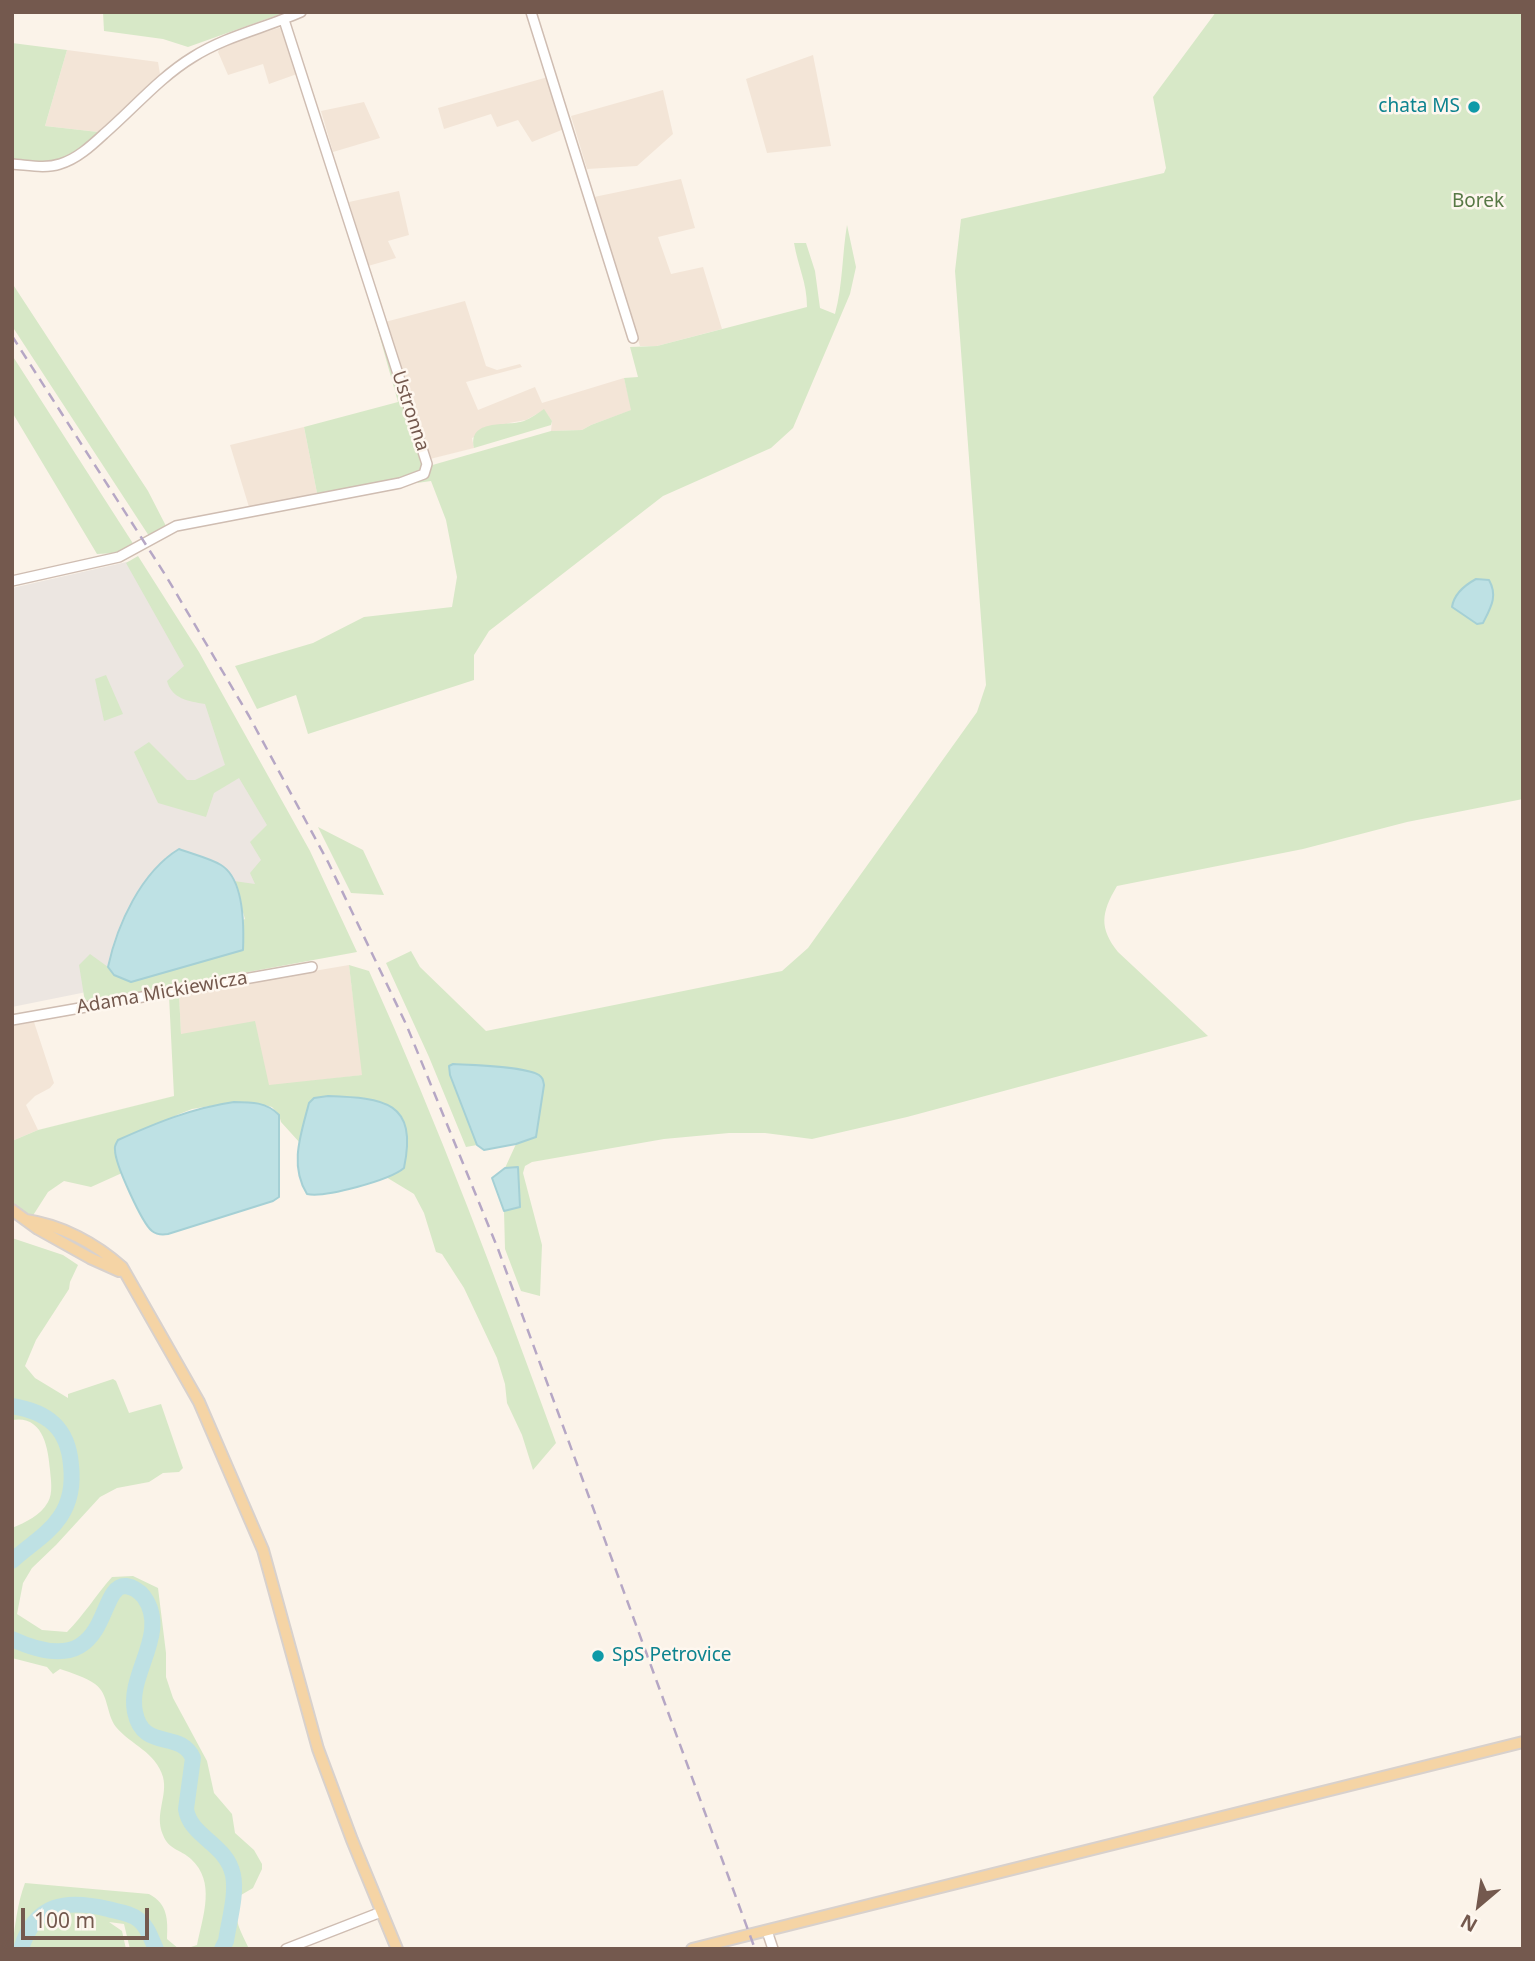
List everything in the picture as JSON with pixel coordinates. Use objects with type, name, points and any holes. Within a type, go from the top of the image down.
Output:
[{"type":"main road","points":[[12,1210],[26,1220],[67,1231],[110,1256],[122,1267],[199,1402],[263,1550],[318,1749],[397,1949]]},
{"type":"main road","points":[[692,1949],[1523,1742]]},
{"type":"street","points":[[12,164],[38,167],[59,165],[73,159],[152,92],[168,74],[193,57],[220,41],[301,12]]},
{"type":"street","points":[[531,12],[633,338]]},
{"type":"street","name":"Ustronna","points":[[12,581],[119,557],[176,526],[400,483],[424,474],[427,464],[284,20]]},
{"type":"street","name":"Adama Mickiewicza","points":[[12,1020],[312,967]]},
{"type":"street","points":[[286,1949],[381,1912]]},
{"type":"street","points":[[767,1931],[773,1949]]},
{"type":"shaded area","points":[[282,27],[297,74],[269,84],[263,64],[228,75],[218,52],[221,45]]},
{"type":"shaded area","points":[[67,50],[158,62],[160,74],[98,132],[45,126]]},
{"type":"shaded area","points":[[813,55],[831,146],[767,153],[746,79]]},
{"type":"shaded area","points":[[548,77],[564,129],[532,142],[518,120],[497,127],[491,114],[444,129],[438,108]]},
{"type":"shaded area","points":[[663,90],[673,134],[637,166],[587,169],[571,116]]},
{"type":"shaded area","points":[[364,102],[380,138],[333,152],[321,111]]},
{"type":"shaded area","points":[[681,179],[695,228],[658,237],[671,274],[703,267],[722,329],[657,346],[640,346],[594,197]]},
{"type":"shaded area","points":[[399,191],[409,235],[388,241],[396,258],[368,266],[349,202]]},
{"type":"shaded area","points":[[465,301],[486,366],[497,370],[520,364],[522,367],[466,382],[478,410],[535,387],[542,403],[624,378],[632,410],[582,430],[551,431],[552,421],[544,410],[526,420],[509,423],[472,438],[474,448],[430,459],[385,322]]},
{"type":"shaded area","points":[[304,427],[317,493],[249,507],[230,445]]},
{"type":"shaded area","points":[[131,561],[335,921],[166,857],[127,911],[121,985],[12,1007],[12,588]]},
{"type":"shaded area","points":[[349,965],[363,1075],[269,1086],[181,1035],[179,994]]},
{"type":"shaded area","points":[[34,1022],[54,1083],[26,1105],[38,1130],[12,1141],[12,1026]]},
{"type":"green space","points":[[103,12],[286,12],[188,47],[163,39],[104,31]]},
{"type":"green space","name":"Borek","points":[[1216,12],[1523,12],[1523,799],[1407,822],[1303,849],[1117,886],[1104,920],[1112,943],[1118,952],[1208,1036],[907,1117],[812,1139],[765,1133],[729,1133],[664,1139],[532,1162],[525,1166],[523,1173],[542,1245],[540,1296],[521,1291],[505,1249],[504,1211],[520,1206],[517,1167],[505,1168],[516,1144],[536,1137],[523,1070],[453,1064],[449,1066],[450,1076],[477,1145],[466,1147],[386,963],[411,951],[420,967],[486,1031],[782,971],[808,948],[977,712],[986,685],[955,271],[961,219],[1164,173],[1166,168],[1153,97]]},
{"type":"green space","points":[[12,43],[67,50],[45,126],[98,132],[77,151],[60,160],[12,160]]},
{"type":"green space","points":[[847,225],[856,267],[850,294],[793,428],[771,448],[663,496],[489,631],[474,655],[474,680],[308,734],[296,695],[257,709],[235,666],[313,643],[364,617],[452,607],[457,577],[446,520],[431,481],[417,483],[427,473],[429,466],[551,431],[582,430],[631,410],[624,378],[638,377],[630,347],[657,346],[807,307],[806,290],[794,243],[806,243],[815,271],[820,308],[835,314]]},
{"type":"green space","points":[[12,283],[148,491],[166,526],[149,536],[12,326]]},
{"type":"green space","points":[[365,284],[424,463],[422,471],[403,479],[317,493],[304,427],[398,402]]},
{"type":"green space","points":[[12,355],[134,545],[118,553],[97,554],[12,412]]},
{"type":"green space","points":[[544,409],[552,421],[551,425],[474,448],[474,438],[482,428],[524,421]]},
{"type":"green space","points":[[138,556],[199,652],[310,851],[357,952],[85,1002],[79,965],[90,954],[114,975],[245,919],[234,881],[255,884],[250,873],[261,860],[250,842],[267,825],[239,778],[214,793],[206,817],[158,803],[134,752],[149,742],[187,780],[195,780],[225,765],[205,704],[182,698],[169,687],[167,681],[184,666],[126,563]]},
{"type":"green space","points":[[106,675],[123,714],[104,721],[95,679]]},
{"type":"green space","points":[[318,827],[363,850],[384,895],[351,893]]},
{"type":"green space","points":[[349,965],[369,971],[395,1029],[467,1205],[556,1443],[533,1470],[522,1435],[507,1403],[505,1384],[497,1358],[464,1288],[442,1254],[436,1252],[424,1213],[414,1194],[386,1177],[398,1172],[309,1103],[300,1143],[281,1122],[272,1107],[251,1102],[234,1102],[192,1109],[114,1150],[122,1173],[91,1187],[64,1181],[48,1192],[32,1217],[12,1203],[12,1141],[38,1130],[174,1096],[169,996],[179,994],[181,1034],[255,1021],[269,1085],[362,1075]]},
{"type":"green space","points":[[12,1238],[63,1255],[78,1265],[69,1289],[36,1340],[25,1366],[35,1378],[68,1398],[68,1394],[113,1379],[129,1413],[161,1404],[183,1468],[179,1472],[163,1473],[149,1482],[117,1488],[100,1497],[32,1568],[23,1583],[17,1614],[42,1630],[67,1632],[112,1577],[133,1576],[158,1588],[166,1653],[166,1677],[173,1698],[207,1761],[214,1793],[232,1814],[235,1833],[254,1850],[262,1864],[253,1888],[241,1895],[237,1912],[238,1923],[249,1949],[185,1949],[197,1945],[206,1899],[205,1888],[199,1868],[191,1859],[168,1844],[163,1835],[160,1813],[164,1784],[160,1768],[116,1727],[103,1693],[95,1684],[60,1669],[53,1674],[47,1667],[12,1658],[12,1528],[37,1515],[45,1507],[50,1498],[51,1487],[48,1452],[42,1434],[31,1422],[12,1420]]},
{"type":"green space","points":[[25,1883],[149,1894],[163,1908],[167,1919],[167,1939],[179,1949],[130,1949],[124,1924],[109,1922],[122,1931],[126,1949],[12,1949],[18,1907]]},
{"type":"water","points":[[1476,579],[1489,580],[1493,591],[1491,607],[1483,623],[1477,624],[1452,607],[1461,590]]},
{"type":"water","points":[[179,849],[221,865],[229,872],[241,904],[243,950],[131,982],[114,975],[108,967],[124,917],[153,871]]},
{"type":"water","points":[[453,1064],[510,1068],[540,1076],[544,1085],[536,1137],[484,1150],[477,1145],[450,1075],[449,1066]]},
{"type":"water","points":[[328,1096],[380,1102],[401,1116],[406,1129],[407,1146],[404,1168],[385,1178],[357,1187],[316,1195],[307,1194],[299,1172],[300,1138],[309,1103],[314,1098]]},
{"type":"water","points":[[234,1102],[264,1105],[279,1115],[279,1197],[168,1234],[154,1232],[142,1217],[124,1180],[116,1157],[115,1145],[118,1140],[174,1117]]},
{"type":"water","points":[[518,1167],[520,1207],[504,1211],[492,1178],[505,1168]]},
{"type":"waterway","points":[[12,1406],[46,1418],[61,1432],[69,1452],[72,1478],[69,1498],[60,1517],[44,1535],[12,1561]]},
{"type":"waterway","points":[[12,1639],[45,1650],[68,1650],[85,1642],[96,1629],[116,1590],[126,1586],[144,1597],[151,1611],[152,1625],[134,1697],[135,1712],[139,1724],[146,1732],[180,1744],[193,1758],[186,1809],[189,1819],[224,1856],[233,1875],[232,1908],[222,1949]]},
{"type":"waterway","points":[[21,1949],[27,1934],[44,1913],[66,1905],[93,1906],[136,1918],[145,1926],[156,1949]]},
{"type":"railway","points":[[12,336],[166,576],[249,716],[328,862],[406,1024],[498,1249],[755,1949]]},
{"type":"place","name":"chata MS","points":[[1474,107]]},
{"type":"place","name":"SpS Petrovice","points":[[598,1656]]}]
